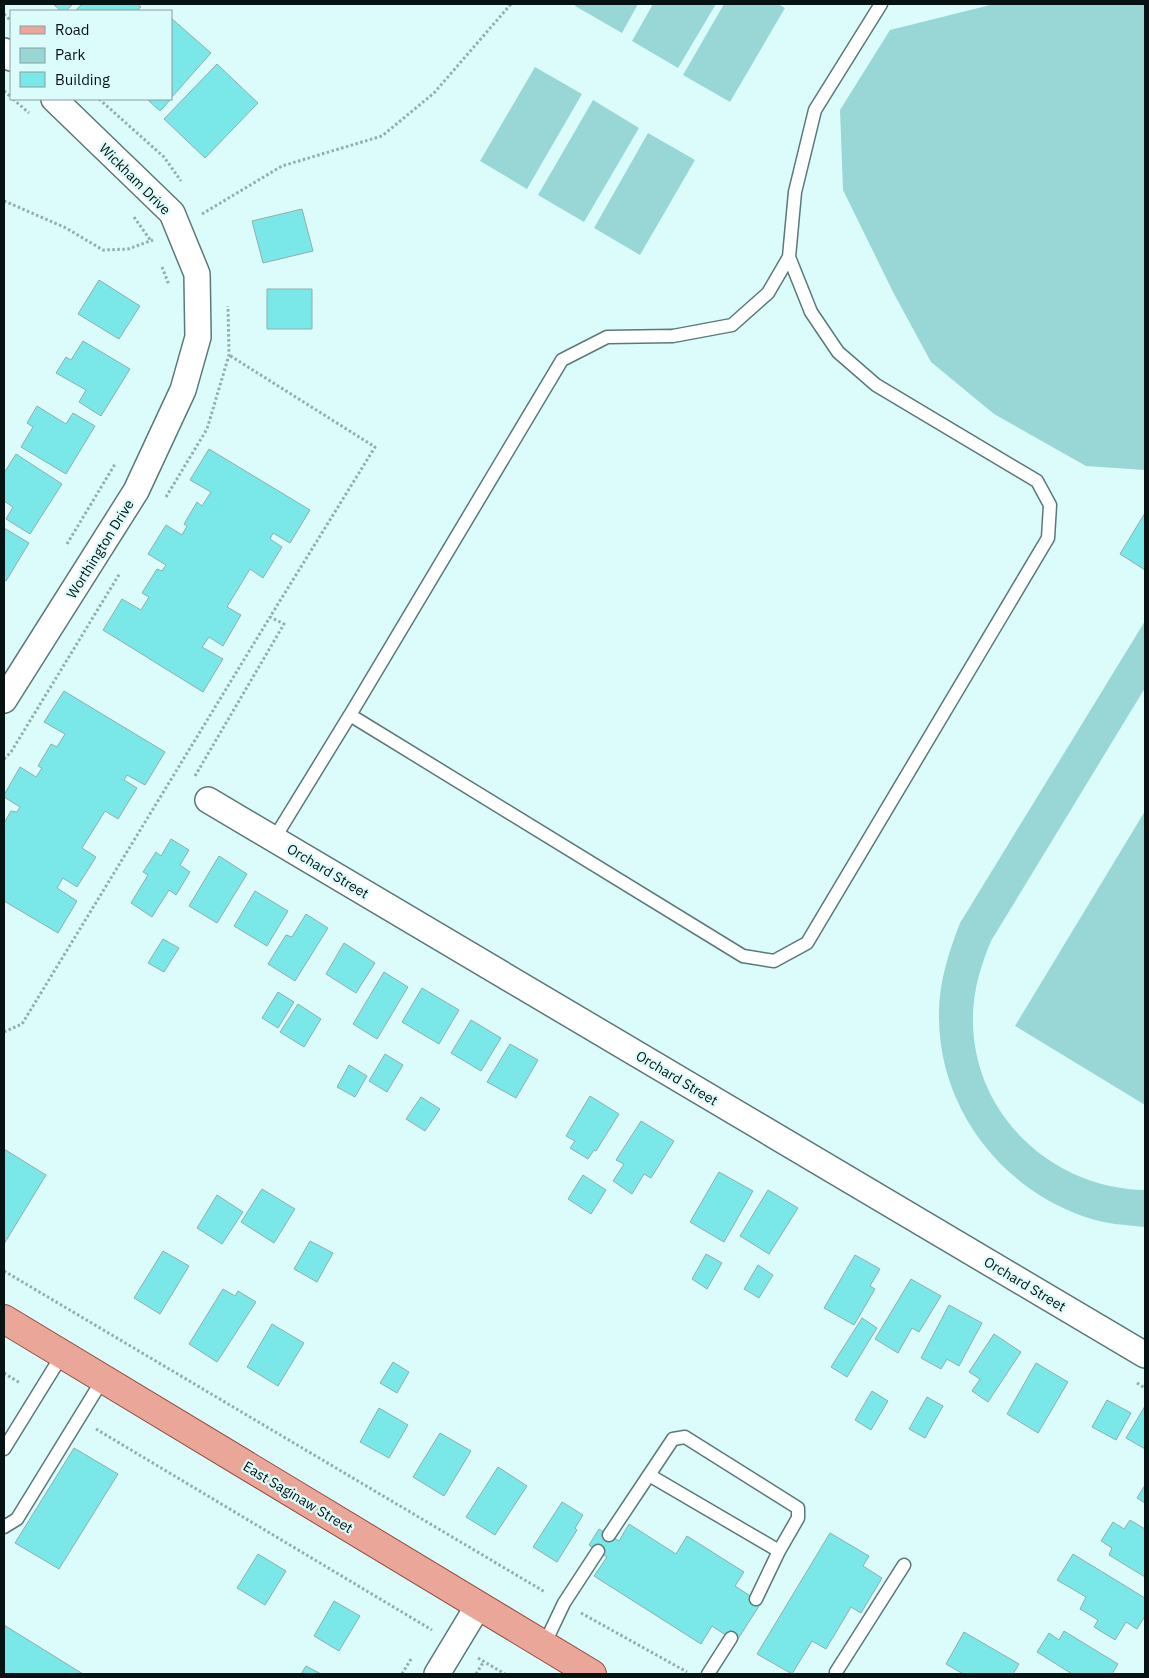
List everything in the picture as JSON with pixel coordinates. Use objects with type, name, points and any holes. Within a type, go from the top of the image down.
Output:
[{"type":"main road","name":"East Saginaw Street","points":[[4,1319],[592,1674]]},
{"type":"street","name":"Wickham Drive","points":[[55,100],[172,213],[197,274],[198,337],[184,390]]},
{"type":"street","name":"Worthington Drive","points":[[4,700],[136,491],[184,390]]},
{"type":"street","name":"Orchard Street","points":[[208,800],[1145,1355]]},
{"type":"street","points":[[437,1674],[478,1606]]},
{"type":"lane","points":[[350,715],[743,956],[774,961],[807,943],[1048,538],[1050,505],[1037,481],[876,385],[838,352],[811,312],[790,257],[795,192],[815,110],[881,4]]},
{"type":"lane","points":[[274,839],[562,360],[607,337],[673,336],[732,325],[768,293],[790,257]]},
{"type":"lane","points":[[4,1449],[62,1355]]},
{"type":"lane","points":[[4,1527],[17,1519],[103,1380]]},
{"type":"lane","points":[[609,1535],[673,1439],[685,1437],[798,1508],[798,1518],[779,1551],[756,1599]]},
{"type":"lane","points":[[649,1475],[779,1551]]},
{"type":"lane","points":[[544,1645],[564,1603],[598,1551]]},
{"type":"lane","points":[[834,1674],[904,1565]]},
{"type":"lane","points":[[708,1674],[731,1638]]},
{"type":"path","points":[[4,201],[66,228],[103,250],[128,249],[178,229],[282,166],[382,136],[434,93],[512,4]]},
{"type":"path","points":[[14,100],[34,118]]},
{"type":"path","points":[[130,212],[151,240],[155,250]]},
{"type":"path","points":[[158,258],[169,286]]},
{"type":"path","points":[[4,1032],[22,1024],[375,447],[229,355]]},
{"type":"path","points":[[66,545],[118,460]]},
{"type":"path","points":[[193,779],[284,624],[270,617]]},
{"type":"path","points":[[4,1271],[522,1579],[692,1674]]},
{"type":"path","points":[[4,1373],[38,1394]]},
{"type":"path","points":[[1137,1382],[1145,1388]]},
{"type":"path","points":[[79,1418],[505,1674]]},
{"type":"path","points":[[476,1674],[484,1661]]},
{"type":"green space","points":[[576,4],[638,4],[622,33],[575,6]]},
{"type":"green space","points":[[653,4],[716,4],[678,68],[632,41]]},
{"type":"green space","points":[[724,4],[778,4],[785,8],[730,102],[683,75]]},
{"type":"green space","points":[[994,4],[1145,4],[1145,470],[1086,466],[994,414],[931,362],[893,292],[843,190],[840,110],[890,30]]},
{"type":"green space","points":[[535,67],[582,94],[527,189],[480,161]]},
{"type":"green space","points":[[593,100],[639,128],[584,222],[538,195]]},
{"type":"green space","points":[[648,133],[695,160],[640,255],[594,228]]},
{"type":"green space","points":[[1145,621],[1145,688],[991,941],[979,977],[973,1014],[976,1050],[985,1083],[1001,1112],[1022,1138],[1048,1159],[1078,1175],[1110,1186],[1145,1190],[1145,1227],[1108,1223],[1092,1219],[1055,1204],[1027,1186],[1002,1165],[981,1141],[963,1114],[950,1084],[942,1052],[939,1006],[945,970],[960,923]]},
{"type":"green space","points":[[1145,811],[1145,1105],[1015,1026]]},
{"type":"building","points":[[53,4],[73,4],[67,10],[60,10]]},
{"type":"building","points":[[82,4],[137,4],[141,7],[137,10],[76,10]]},
{"type":"building","points":[[172,19],[211,53],[172,97]]},
{"type":"building","points":[[217,64],[258,103],[205,158],[164,119]]},
{"type":"building","points":[[148,100],[170,100],[160,111]]},
{"type":"building","points":[[302,209],[313,251],[263,263],[252,221]]},
{"type":"building","points":[[99,280],[140,306],[119,339],[78,314]]},
{"type":"building","points":[[267,289],[312,289],[312,329],[267,329]]},
{"type":"building","points":[[83,341],[130,369],[101,416],[79,402],[86,390],[56,373],[66,357],[71,360]]},
{"type":"building","points":[[37,406],[66,424],[73,413],[95,426],[66,474],[21,447],[33,427],[27,423]]},
{"type":"building","points":[[209,449],[310,510],[290,543],[273,533],[270,539],[282,547],[263,578],[250,569],[227,607],[241,615],[223,646],[209,637],[202,647],[223,659],[203,692],[103,630],[122,599],[141,610],[149,597],[142,593],[157,569],[162,571],[166,565],[148,554],[166,525],[182,535],[187,526],[184,524],[197,502],[202,506],[211,492],[190,480]]},
{"type":"building","points":[[16,454],[62,484],[30,534],[6,519],[13,507],[4,501],[4,473]]},
{"type":"building","points":[[1145,513],[1145,570],[1120,554]]},
{"type":"building","points":[[4,528],[29,543],[6,581],[4,580]]},
{"type":"building","points":[[64,691],[165,752],[145,785],[127,775],[124,780],[137,788],[118,819],[105,811],[82,848],[96,857],[77,887],[63,878],[57,888],[77,901],[58,933],[4,901],[4,823],[11,811],[17,812],[20,807],[4,797],[4,795],[20,767],[36,777],[42,768],[38,766],[51,744],[57,747],[65,734],[44,722]]},
{"type":"building","points":[[171,839],[189,850],[180,865],[190,872],[176,895],[169,890],[152,917],[131,903],[148,875],[143,872],[156,852],[161,856]]},
{"type":"building","points":[[219,856],[247,874],[217,923],[189,906]]},
{"type":"building","points":[[255,891],[288,911],[267,946],[234,926]]},
{"type":"building","points":[[306,914],[328,928],[295,981],[268,964],[286,935],[292,937]]},
{"type":"building","points":[[163,939],[179,948],[164,972],[148,963]]},
{"type":"building","points":[[344,943],[375,963],[356,993],[326,974]]},
{"type":"building","points":[[384,972],[408,987],[377,1039],[353,1024]]},
{"type":"building","points":[[422,988],[459,1010],[439,1044],[402,1022]]},
{"type":"building","points":[[278,992],[294,1002],[278,1028],[262,1018]]},
{"type":"building","points":[[298,1004],[321,1019],[304,1047],[280,1032]]},
{"type":"building","points":[[471,1020],[501,1038],[481,1071],[451,1053]]},
{"type":"building","points":[[510,1044],[538,1060],[516,1098],[487,1082]]},
{"type":"building","points":[[385,1054],[403,1065],[387,1092],[369,1081]]},
{"type":"building","points":[[349,1065],[367,1076],[355,1097],[337,1087]]},
{"type":"building","points":[[590,1096],[619,1114],[596,1151],[594,1150],[588,1159],[570,1148],[575,1141],[566,1136]]},
{"type":"building","points":[[421,1097],[440,1109],[425,1131],[406,1119]]},
{"type":"building","points":[[641,1121],[674,1141],[651,1178],[644,1174],[632,1194],[613,1181],[624,1164],[616,1160]]},
{"type":"building","points":[[4,1149],[46,1175],[4,1244]]},
{"type":"building","points":[[719,1172],[753,1191],[724,1242],[690,1222]]},
{"type":"building","points":[[583,1175],[606,1190],[591,1214],[568,1199]]},
{"type":"building","points":[[262,1189],[295,1209],[274,1243],[241,1222]]},
{"type":"building","points":[[768,1190],[798,1208],[769,1254],[740,1236]]},
{"type":"building","points":[[217,1195],[243,1212],[222,1244],[197,1228]]},
{"type":"building","points":[[310,1241],[333,1253],[317,1282],[294,1269]]},
{"type":"building","points":[[163,1251],[189,1266],[160,1314],[134,1298]]},
{"type":"building","points":[[706,1254],[722,1263],[707,1289],[692,1279]]},
{"type":"building","points":[[855,1255],[880,1269],[870,1286],[875,1289],[854,1325],[824,1308]]},
{"type":"building","points":[[758,1265],[773,1275],[759,1298],[744,1289]]},
{"type":"building","points":[[911,1279],[941,1296],[919,1332],[912,1328],[898,1353],[875,1339]]},
{"type":"building","points":[[223,1289],[235,1296],[238,1291],[256,1302],[217,1362],[189,1344]]},
{"type":"building","points":[[949,1305],[982,1323],[959,1366],[947,1359],[941,1369],[921,1358]]},
{"type":"building","points":[[862,1318],[877,1328],[847,1377],[831,1367]]},
{"type":"building","points":[[272,1324],[304,1343],[278,1386],[247,1367]]},
{"type":"building","points":[[994,1334],[1021,1352],[988,1402],[972,1391],[980,1379],[969,1372]]},
{"type":"building","points":[[393,1362],[409,1372],[397,1393],[380,1383]]},
{"type":"building","points":[[1036,1363],[1068,1382],[1038,1433],[1007,1414]]},
{"type":"building","points":[[872,1391],[888,1401],[871,1430],[855,1420]]},
{"type":"building","points":[[927,1397],[943,1406],[925,1438],[909,1429]]},
{"type":"building","points":[[1107,1400],[1131,1413],[1116,1440],[1092,1427]]},
{"type":"building","points":[[1145,1406],[1145,1449],[1126,1438]]},
{"type":"building","points":[[379,1408],[408,1425],[389,1458],[360,1442]]},
{"type":"building","points":[[440,1433],[471,1451],[444,1496],[413,1477]]},
{"type":"building","points":[[74,1448],[118,1474],[59,1569],[15,1543]]},
{"type":"building","points":[[498,1467],[527,1486],[495,1535],[466,1517]]},
{"type":"building","points":[[1145,1485],[1145,1503],[1137,1498]]},
{"type":"building","points":[[562,1502],[583,1515],[575,1528],[577,1530],[557,1562],[533,1547]]},
{"type":"building","points":[[1130,1520],[1145,1529],[1145,1577],[1109,1555],[1112,1548],[1101,1541],[1113,1522],[1124,1529]]},
{"type":"building","points":[[629,1524],[676,1554],[687,1536],[744,1572],[735,1586],[761,1603],[736,1642],[712,1626],[701,1644],[594,1576],[607,1557],[589,1545],[599,1529],[619,1541]]},
{"type":"building","points":[[830,1533],[869,1556],[863,1566],[882,1578],[861,1613],[851,1607],[826,1649],[812,1641],[792,1674],[757,1654]]},
{"type":"building","points":[[258,1554],[286,1571],[265,1605],[237,1588]]},
{"type":"building","points":[[1073,1554],[1145,1598],[1145,1616],[1137,1629],[1126,1622],[1115,1640],[1094,1627],[1098,1620],[1080,1609],[1086,1597],[1057,1580]]},
{"type":"building","points":[[334,1601],[360,1616],[339,1651],[314,1636]]},
{"type":"building","points":[[4,1625],[83,1674],[4,1674]]},
{"type":"building","points":[[1064,1631],[1118,1664],[1112,1674],[1072,1674],[1037,1652],[1049,1633],[1059,1640]]},
{"type":"building","points":[[964,1632],[1019,1664],[1013,1674],[963,1674],[946,1664]]},
{"type":"building","points":[[306,1666],[321,1674],[301,1674]]}]
